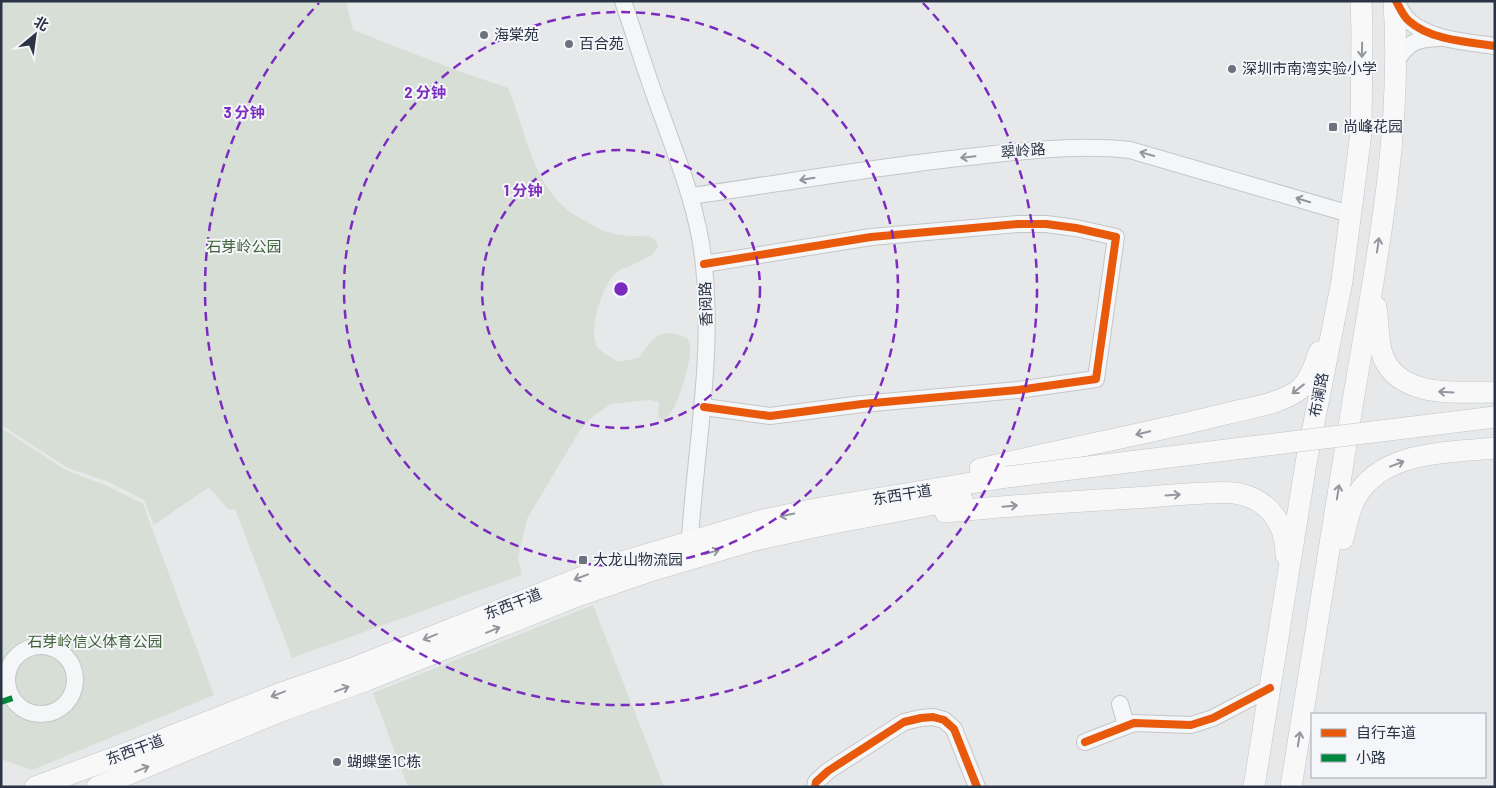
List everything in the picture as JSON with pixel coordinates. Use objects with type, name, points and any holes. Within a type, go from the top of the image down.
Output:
[{"type":"main road","name":"布澜路","points":[[1254,787],[1306,463],[1342,280],[1361,133],[1362,32],[1360,1]]},
{"type":"main road","points":[[1291,787],[1374,280],[1393,134],[1395,1]]},
{"type":"main road","points":[[822,517],[1030,457],[1194,422],[1278,401],[1299,390],[1315,364],[1342,280]]},
{"type":"main road","points":[[1374,280],[1381,350],[1390,369],[1397,376],[1405,382],[1416,386],[1442,392],[1495,392]]},
{"type":"main road","points":[[1008,484],[1495,417]]},
{"type":"main road","points":[[1008,484],[1495,432]]},
{"type":"main road","points":[[1314,643],[1349,512],[1364,485],[1378,473],[1402,461],[1440,454],[1495,448]]},
{"type":"main road","name":"东西干道","points":[[35,787],[279,694],[351,669],[615,564],[751,541],[822,517],[1008,484]]},
{"type":"main road","points":[[822,517],[1227,492],[1240,494],[1266,506],[1276,516],[1285,533],[1286,552],[1279,634]]},
{"type":"main road","name":"东西干道","points":[[97,787],[281,711],[367,680],[689,550]]},
{"type":"street","name":"香阅路","points":[[624,1],[651,87],[691,196],[704,264],[707,302],[704,407],[689,550]]},
{"type":"street","points":[[1395,1],[1408,20],[1442,38]]},
{"type":"street","points":[[1395,63],[1403,50],[1414,41],[1424,38],[1442,38],[1495,46]]},
{"type":"street","name":"翠岭路","points":[[691,196],[922,162],[1050,149],[1104,147],[1130,150],[1350,214]]},
{"type":"street","points":[[704,264],[871,237],[1018,224],[1046,224],[1076,228],[1116,237],[1096,379],[1018,390],[862,404],[770,416],[704,407]]},
{"type":"street","points":[[42,640],[65,656],[71,665],[75,676],[74,688],[70,698],[62,707],[42,714],[31,712],[7,700],[7,679],[9,668],[14,659],[22,651],[42,640]]},
{"type":"street","points":[[1085,742],[1134,722],[1191,725],[1213,718],[1270,688]]},
{"type":"street","points":[[1120,704],[1126,725]]},
{"type":"street","points":[[815,787],[816,782],[828,771],[904,722],[933,717],[944,720],[954,729],[977,787]]},
{"type":"green space","name":"石芽岭公园","points":[[1,1],[346,1],[353,30],[508,88],[527,142],[542,177],[564,207],[603,230],[621,235],[644,236],[652,238],[657,243],[654,253],[621,269],[611,278],[601,298],[594,332],[595,342],[599,349],[618,362],[639,358],[653,339],[658,336],[670,333],[687,338],[690,345],[689,362],[673,408],[663,420],[658,417],[659,402],[649,400],[611,404],[592,417],[580,430],[527,519],[518,558],[522,575],[292,658],[235,509],[229,510],[209,487],[154,525],[144,500],[109,482],[68,468],[1,425]]},
{"type":"green space","name":"石芽岭信义体育公园","points":[[1,428],[66,470],[107,486],[143,504],[214,695],[32,770],[1,759]]},
{"type":"green space","points":[[593,605],[664,787],[408,787],[373,693]]},
{"type":"marked path","points":[[41,646],[42,635]]},
{"type":"marked path","points":[[1,702],[13,698]]},
{"type":"cycle path","points":[[1396,1],[1407,19],[1428,32],[1450,39],[1495,46]]},
{"type":"cycle path","points":[[704,264],[871,237],[1018,224],[1046,224],[1076,228],[1116,237],[1096,379],[1018,390],[862,404],[770,416],[704,407]]},
{"type":"cycle path","points":[[1085,742],[1134,723],[1191,725],[1213,718],[1270,688]]},
{"type":"cycle path","points":[[815,787],[816,782],[828,771],[904,722],[933,717],[944,720],[954,729],[977,787]]},
{"type":"place","name":"海棠苑","points":[[484,35]]},
{"type":"place","name":"百合苑","points":[[569,44]]},
{"type":"place","name":"深圳市南湾实验小学","points":[[1232,69]]},
{"type":"place","name":"尚峰花园","points":[[1333,127]]},
{"type":"place","name":"大龙山物流园","points":[[583,560]]},
{"type":"place","name":"蝴蝶堡1C栋","points":[[337,762]]}]
